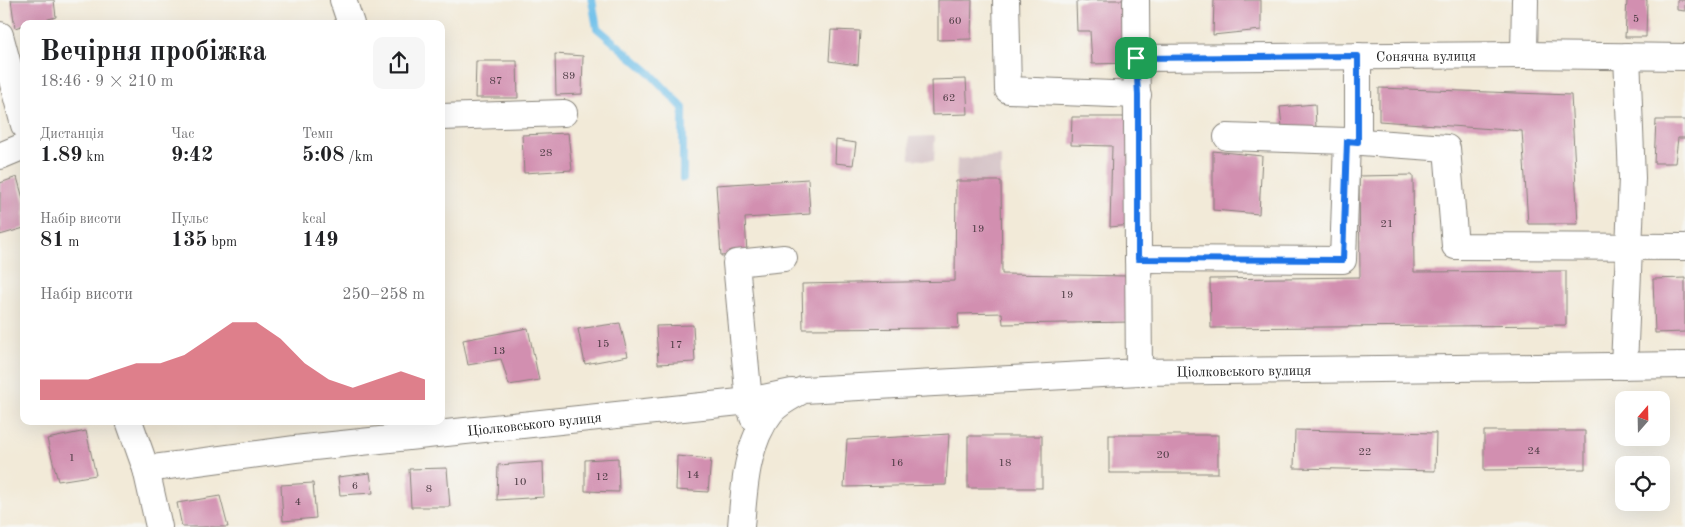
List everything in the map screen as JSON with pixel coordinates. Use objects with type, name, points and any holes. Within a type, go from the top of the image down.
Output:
[{"type":"street","points":[[343,0],[350,20]]},
{"type":"street","points":[[1006,0],[1008,90],[1138,95]]},
{"type":"street","points":[[1136,0],[1139,372]]},
{"type":"street","points":[[1524,55],[1525,0]]},
{"type":"street","points":[[0,35],[20,109]]},
{"type":"street","name":"Сонячна вулиця","points":[[1136,58],[1524,55],[1685,57]]},
{"type":"street","points":[[1138,259],[1343,260],[1358,56]]},
{"type":"street","points":[[1624,366],[1632,178],[1627,56]]},
{"type":"street","points":[[445,117],[564,113]]},
{"type":"street","points":[[1227,137],[1353,141],[1446,148],[1455,246],[1685,247]]},
{"type":"street","points":[[0,156],[20,148]]},
{"type":"street","points":[[757,436],[749,401],[736,263],[784,258]]},
{"type":"street","name":"Ціолковського вулиця","points":[[146,469],[304,448],[749,401],[803,390],[1139,372],[1685,366]]},
{"type":"street","points":[[741,527],[744,483],[757,436],[772,411],[803,390]]},
{"type":"street","points":[[130,425],[146,469],[159,527]]},
{"type":"shaded area","points":[[935,136],[934,161],[910,159],[909,137]]},
{"type":"shaded area","points":[[1001,156],[1001,181],[956,181],[957,159]]},
{"type":"building","points":[[11,0],[54,0],[56,17],[45,20],[20,20],[20,26],[15,28]]},
{"type":"building","points":[[938,0],[972,0],[971,39],[938,40]]},
{"type":"building","points":[[1130,0],[1130,63],[1092,64],[1090,31],[1077,31],[1076,2]]},
{"type":"building","points":[[1214,0],[1261,0],[1261,30],[1213,35]]},
{"type":"building","points":[[1627,0],[1647,0],[1646,37],[1625,37]]},
{"type":"building","points":[[1677,0],[1685,0],[1685,11],[1677,10]]},
{"type":"building","points":[[831,30],[860,31],[858,65],[829,61]]},
{"type":"building","points":[[555,54],[583,56],[582,94],[556,95]]},
{"type":"building","points":[[476,61],[517,61],[518,98],[475,98]]},
{"type":"building","points":[[966,79],[968,114],[932,115],[931,80]]},
{"type":"building","points":[[1379,88],[1571,95],[1578,224],[1528,224],[1522,131],[1379,121]]},
{"type":"building","points":[[1315,104],[1316,129],[1282,127],[1280,107]]},
{"type":"building","points":[[1072,117],[1132,117],[1131,225],[1110,227],[1112,146],[1071,145]]},
{"type":"building","points":[[1656,120],[1685,120],[1685,138],[1678,138],[1675,163],[1654,163]]},
{"type":"building","points":[[568,133],[572,170],[524,173],[522,135]]},
{"type":"building","points":[[836,140],[856,143],[853,165],[835,163]]},
{"type":"building","points":[[1213,151],[1262,156],[1259,214],[1213,210]]},
{"type":"building","points":[[1413,175],[1414,272],[1566,271],[1566,325],[1211,328],[1210,279],[1360,277],[1359,176]]},
{"type":"building","points":[[17,177],[20,188],[20,229],[0,235],[0,183]]},
{"type":"building","points":[[808,179],[810,214],[745,218],[747,254],[721,256],[716,185]]},
{"type":"building","points":[[956,181],[1001,181],[1002,274],[1131,276],[1132,322],[1003,324],[1002,313],[958,314],[959,328],[803,329],[802,284],[955,281]]},
{"type":"building","points":[[1685,278],[1685,332],[1655,333],[1653,279]]},
{"type":"building","points":[[620,323],[628,356],[585,364],[578,329]]},
{"type":"building","points":[[693,325],[695,362],[658,364],[656,326]]},
{"type":"building","points":[[528,328],[539,380],[509,385],[501,359],[468,365],[463,340]]},
{"type":"building","points":[[1295,430],[1436,433],[1435,471],[1294,468]]},
{"type":"building","points":[[86,431],[96,475],[58,481],[47,439]]},
{"type":"building","points":[[1484,431],[1585,431],[1585,469],[1484,470]]},
{"type":"building","points":[[949,434],[946,485],[844,487],[847,440]]},
{"type":"building","points":[[1109,435],[1218,435],[1218,473],[1109,473]]},
{"type":"building","points":[[968,436],[1042,436],[1042,488],[968,488]]},
{"type":"building","points":[[677,456],[711,459],[708,492],[676,490]]},
{"type":"building","points":[[618,458],[619,492],[585,491],[585,460]]},
{"type":"building","points":[[543,462],[544,497],[497,500],[498,465]]},
{"type":"building","points":[[447,468],[450,507],[411,507],[409,469]]},
{"type":"building","points":[[370,473],[373,493],[340,495],[338,477]]},
{"type":"building","points":[[313,483],[316,518],[283,521],[281,485]]},
{"type":"building","points":[[220,496],[228,527],[182,527],[177,503]]},
{"type":"waterway","points":[[592,0],[597,28],[650,73],[683,108],[683,178]]},
{"type":"route","points":[[1358,56],[1358,142],[1347,141],[1343,260],[1138,259],[1138,95],[1136,58],[1358,56]]}]
